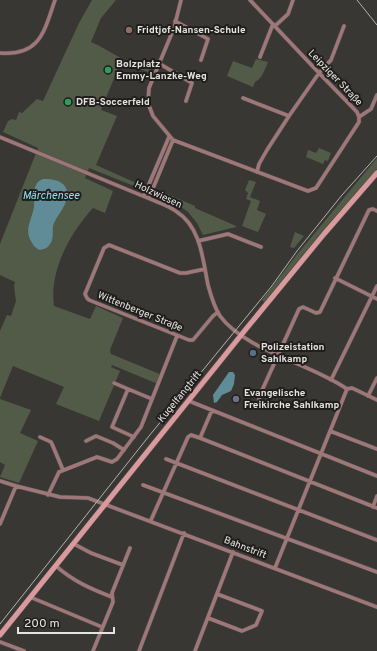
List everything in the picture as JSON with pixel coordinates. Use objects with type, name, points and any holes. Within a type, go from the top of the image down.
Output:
[{"type":"street","points":[[0,53],[22,52],[36,42],[44,32],[55,0]]},
{"type":"street","name":"Leipziger Straße","points":[[182,0],[174,28],[149,88],[148,103],[153,116],[173,140],[308,191],[312,190],[316,188],[359,122],[359,117],[357,112],[250,0]]},
{"type":"street","points":[[260,57],[274,25],[288,14],[294,0]]},
{"type":"street","points":[[175,21],[208,39],[201,60]]},
{"type":"street","points":[[257,172],[259,164],[267,150],[319,73],[331,60],[344,26]]},
{"type":"street","points":[[160,64],[192,83],[186,101]]},
{"type":"street","points":[[359,117],[371,109],[377,95]]},
{"type":"street","points":[[243,98],[290,116]]},
{"type":"street","name":"Holzwiesen","points":[[0,137],[172,208],[183,216],[193,228],[198,241],[211,297],[218,312],[226,323],[242,335],[346,389],[352,388],[377,400]]},
{"type":"street","points":[[144,196],[169,137]]},
{"type":"street","points":[[149,198],[173,140]]},
{"type":"street","name":"Kugelfangtrift","points":[[0,635],[324,234],[377,173]]},
{"type":"street","points":[[259,403],[259,397],[299,308],[303,307],[318,314],[368,210],[373,209],[377,211]]},
{"type":"street","points":[[198,241],[228,234],[261,247]]},
{"type":"street","name":"Wittenberger Straße","points":[[204,269],[180,274],[109,245],[104,248],[86,291],[86,298],[189,340],[193,340],[218,312]]},
{"type":"street","points":[[335,278],[377,299]]},
{"type":"street","points":[[331,380],[377,286]]},
{"type":"street","points":[[48,494],[57,474],[63,470],[97,457],[112,462],[115,461],[124,450],[141,427],[177,336]]},
{"type":"street","points":[[368,396],[377,378]]},
{"type":"street","points":[[114,384],[152,399]]},
{"type":"street","points":[[128,389],[112,427],[134,437]]},
{"type":"street","points":[[275,568],[346,389]]},
{"type":"street","points":[[189,401],[377,476]]},
{"type":"street","points":[[200,438],[212,410]]},
{"type":"street","points":[[330,430],[377,449]]},
{"type":"street","points":[[151,520],[189,435],[375,507],[377,496]]},
{"type":"street","points":[[86,441],[96,436],[113,443],[124,450]]},
{"type":"street","points":[[40,437],[52,444],[63,470]]},
{"type":"street","points":[[166,459],[377,540]]},
{"type":"street","name":"Bahnstrift","points":[[0,482],[60,497],[88,498],[151,520],[377,607]]},
{"type":"street","points":[[143,485],[377,572]]},
{"type":"street","points":[[0,524],[16,486]]},
{"type":"street","points":[[139,651],[184,533]]},
{"type":"street","points":[[74,544],[91,553],[123,565]]},
{"type":"street","points":[[93,651],[112,602],[112,597],[130,548]]},
{"type":"street","points":[[195,651],[233,552]]},
{"type":"street","points":[[56,566],[82,585],[112,597]]},
{"type":"street","points":[[208,618],[242,631],[256,625],[262,611],[217,594]]},
{"type":"street","points":[[30,598],[102,627]]},
{"type":"street","points":[[0,642],[24,651]]},
{"type":"green space","points":[[92,0],[116,0],[101,18],[91,42],[128,62],[154,71],[153,74],[143,70],[119,66],[101,110],[117,116],[96,165],[145,187],[144,190],[89,168],[85,178],[113,191],[105,213],[93,208],[76,229],[69,241],[58,266],[55,279],[53,293],[54,306],[90,319],[96,306],[123,318],[110,350],[111,354],[162,375],[158,384],[112,365],[111,367],[120,371],[99,421],[56,404],[64,387],[13,366],[0,398],[0,331],[7,315],[11,316],[16,301],[14,286],[15,282],[0,275],[0,244],[38,148],[3,132],[8,121],[12,119],[16,120],[19,112],[22,113],[37,99],[43,101],[79,23]]},
{"type":"green space","points":[[256,59],[268,62],[261,76],[255,82],[253,87],[227,76],[233,61],[252,68]]},
{"type":"green space","points":[[319,148],[331,153],[328,161],[325,160],[323,164],[306,157],[308,150],[316,153]]},
{"type":"green space","points":[[377,158],[377,169],[331,221],[264,302],[262,300],[299,252]]},
{"type":"green space","points":[[249,180],[256,182],[250,197],[260,201],[257,210],[266,214],[258,232],[242,226],[251,201],[246,199],[248,193],[245,190]]},
{"type":"green space","points":[[160,191],[195,206],[195,208],[236,227],[203,235],[197,223],[188,212],[178,205],[159,196]]},
{"type":"green space","points":[[295,232],[304,236],[294,248],[290,247]]},
{"type":"green space","points":[[0,399],[31,410],[20,433],[38,441],[19,483],[0,477],[5,465],[0,462]]},
{"type":"water","name":"Märchensee","points":[[43,179],[55,180],[63,184],[66,188],[67,198],[54,223],[52,239],[49,245],[40,250],[35,247],[29,237],[28,229],[34,207],[35,187],[39,181]]},
{"type":"water","points":[[229,372],[233,372],[235,375],[234,384],[231,391],[222,395],[217,402],[214,403],[213,395]]},
{"type":"tram line","points":[[357,0],[377,25]]},
{"type":"tram line","points":[[0,624],[149,436],[271,287],[297,251],[342,195],[377,156]]},
{"type":"place","name":"Fridtjof-Nansen-Schule","points":[[129,30]]},
{"type":"place","name":"Bolzplatz Emmy-Lanzke-Weg","points":[[108,70]]},
{"type":"place","name":"DFB-Soccerfeld","points":[[68,102]]},
{"type":"place","name":"Polizeistation Sahlkamp","points":[[253,353]]},
{"type":"place","name":"Evangelische Freikirche Sahlkamp","points":[[236,399]]}]
